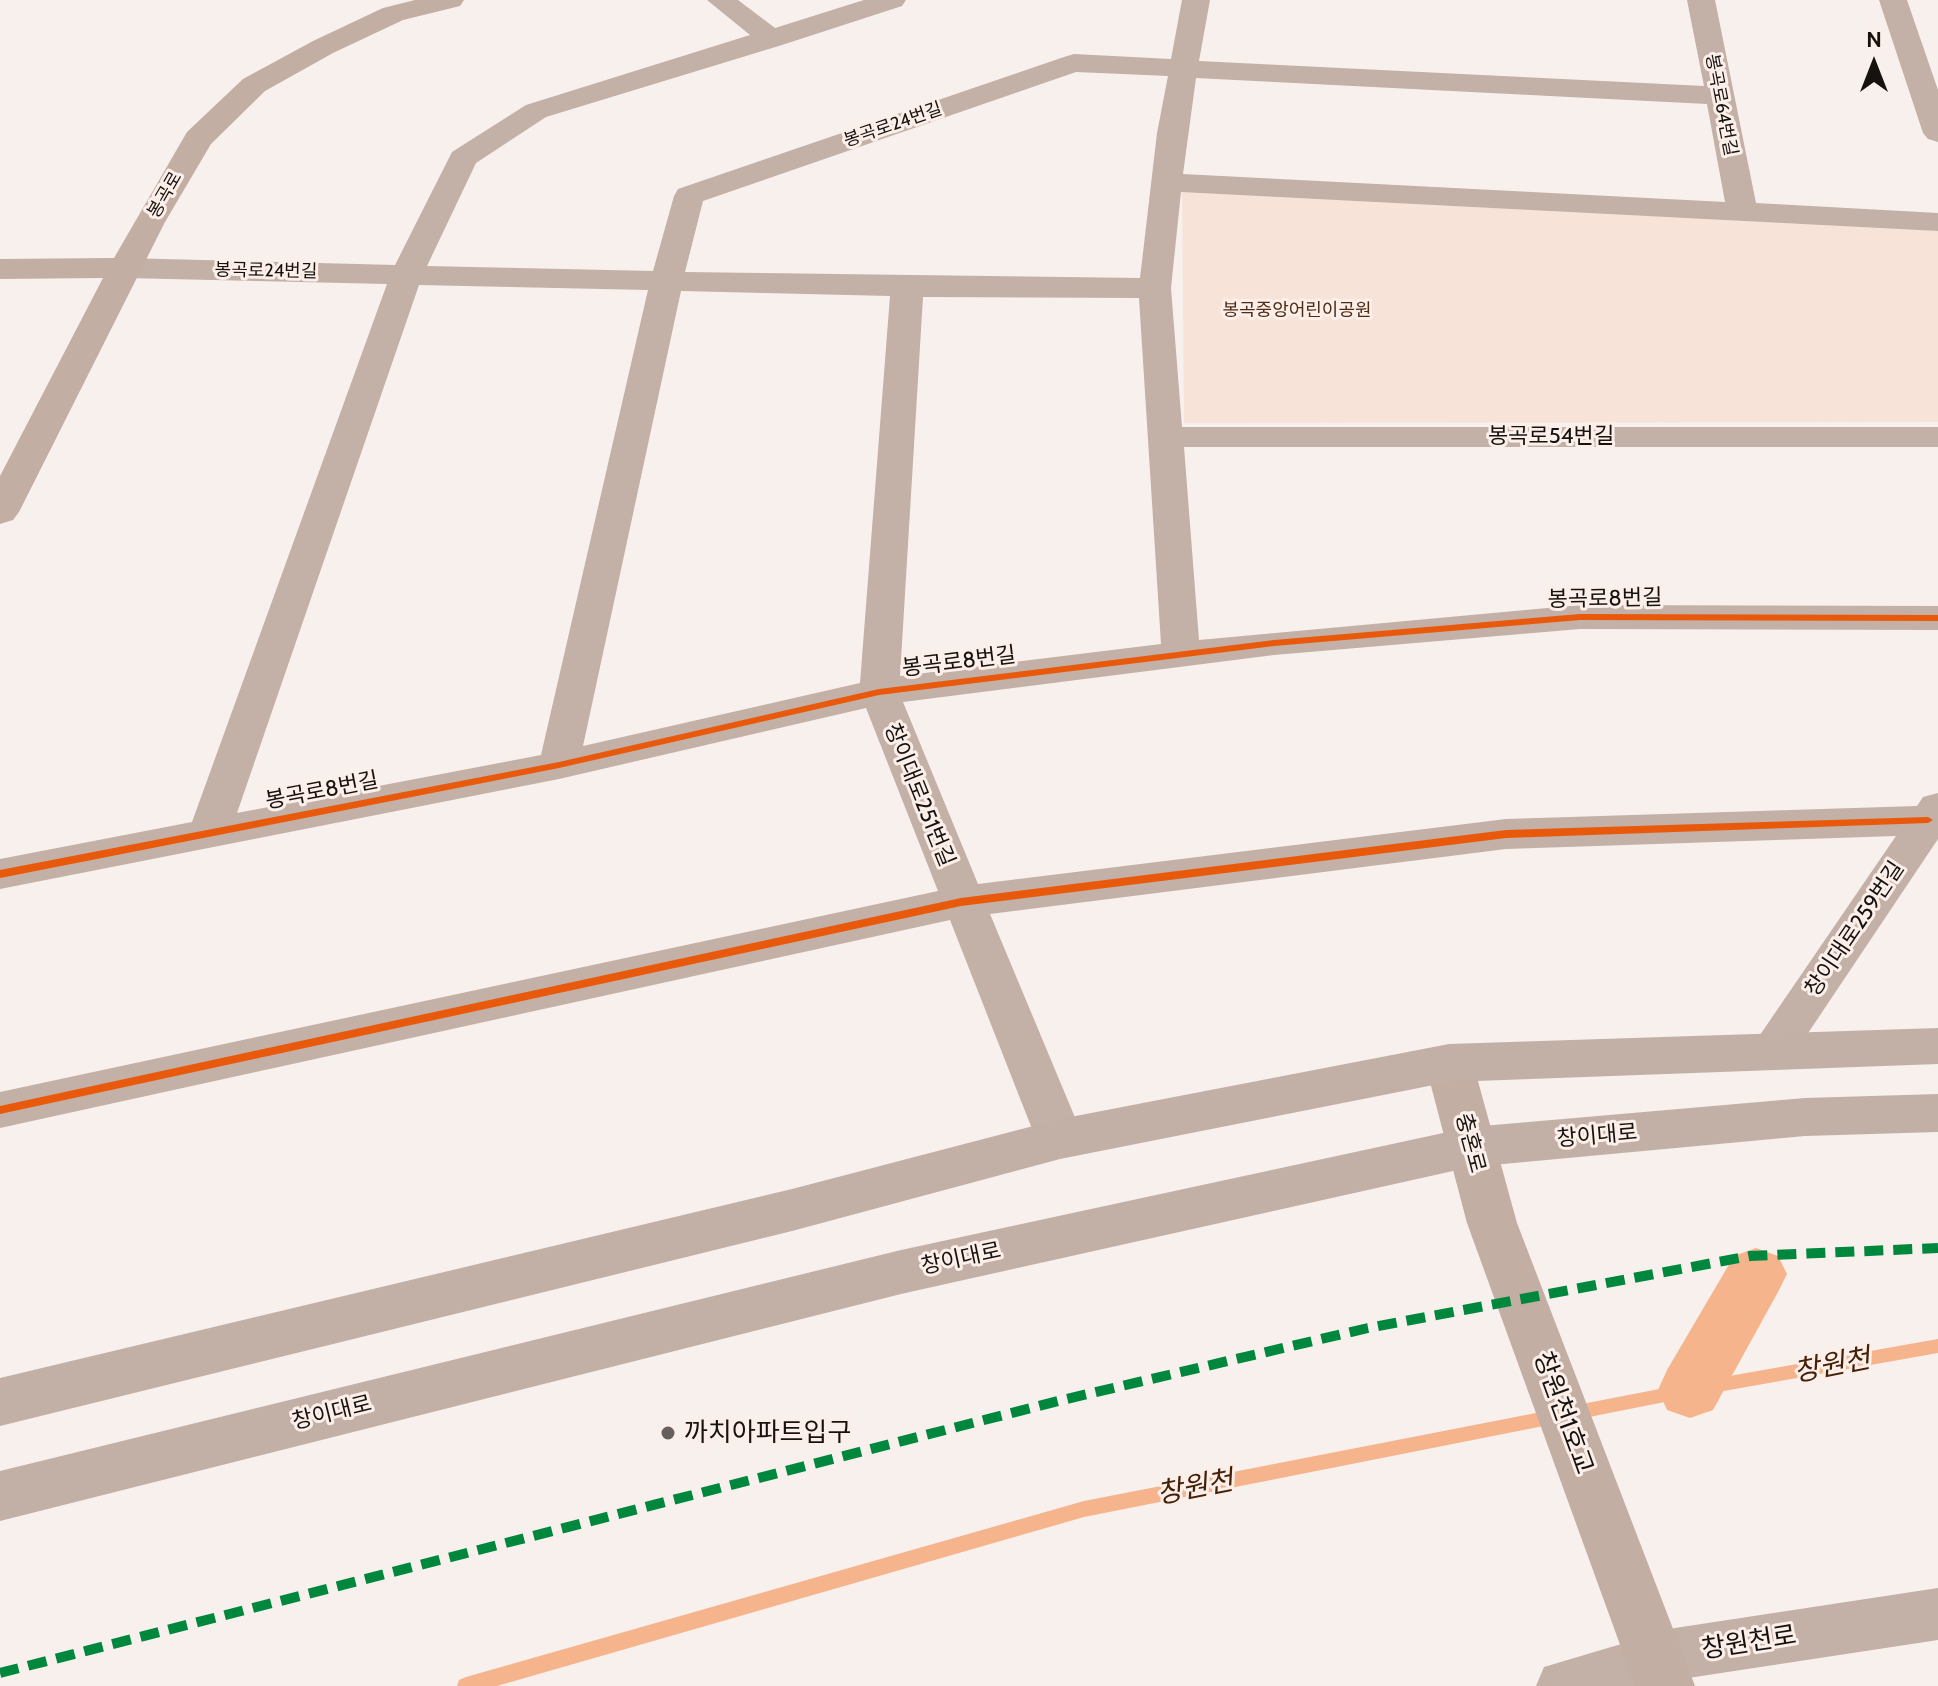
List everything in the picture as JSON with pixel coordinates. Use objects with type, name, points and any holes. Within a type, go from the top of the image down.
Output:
[{"type":"main road","points":[[0,1402],[792,1210],[1060,1139],[1449,1063],[1938,1046]]},
{"type":"main road","name":"창이대로","points":[[0,1496],[901,1272],[1471,1147],[1805,1117],[1938,1113]]},
{"type":"street","name":"봉곡로","points":[[0,512],[125,268],[198,139],[254,85],[323,47],[393,14],[450,0]]},
{"type":"street","points":[[721,0],[772,39]]},
{"type":"street","points":[[209,833],[407,273],[463,158],[536,111],[892,0]]},
{"type":"street","points":[[1181,655],[1155,288],[1172,133],[1196,0]]},
{"type":"street","name":"봉곡로64번길","points":[[1701,0],[1742,209]]},
{"type":"street","points":[[1893,0],[1938,133]]},
{"type":"street","name":"봉곡로24번길","points":[[667,280],[689,196],[1074,63],[1185,67]]},
{"type":"street","points":[[1185,67],[1720,96]]},
{"type":"street","points":[[1167,182],[1742,209],[1938,222]]},
{"type":"street","points":[[0,269],[125,268]]},
{"type":"street","name":"봉곡로24번길","points":[[125,268],[907,287],[1155,288]]},
{"type":"street","points":[[559,765],[667,280]]},
{"type":"street","name":"창이대로251번길","points":[[907,287],[879,692],[961,902],[1060,1139]]},
{"type":"street","name":"봉곡로54번길","points":[[1165,437],[1938,437]]},
{"type":"street","name":"봉곡로8번길","points":[[0,874],[559,765],[879,692],[1274,643],[1580,617],[1938,618]]},
{"type":"street","points":[[0,1110],[961,902],[1506,834],[1933,814]]},
{"type":"street","name":"창이대로259번길","points":[[1772,1051],[1933,814]]},
{"type":"street","name":"충혼로","points":[[1449,1063],[1492,1223]]},
{"type":"street","name":"창원천1호교","points":[[1492,1223],[1660,1673]]},
{"type":"street","name":"창원천로","points":[[1564,1686],[1660,1673],[1938,1614]]},
{"type":"green space","name":"봉곡중앙어린이공원","points":[[1182,192],[1938,231],[1938,422],[1184,423]]},
{"type":"waterway","points":[[1690,1390],[1756,1274]]},
{"type":"waterway","name":"창원천","points":[[466,1686],[1084,1509],[1690,1390],[1938,1346]]},
{"type":"marked path","points":[[0,1673],[1058,1401],[1368,1328],[1750,1256],[1938,1248]]},
{"type":"cycle path","points":[[0,874],[559,765],[879,692],[1274,643],[1580,617],[1938,618]]},
{"type":"cycle path","points":[[0,1110],[961,902],[1506,834],[1928,820]]},
{"type":"place","name":"까치아파트입구","points":[[668,1433]]}]
